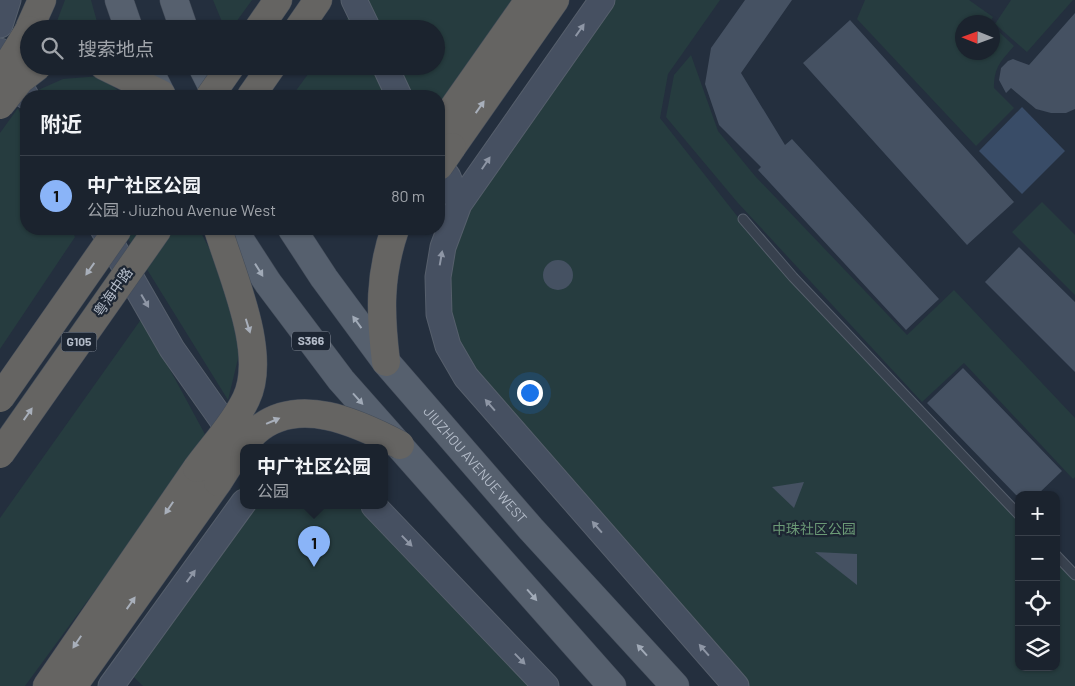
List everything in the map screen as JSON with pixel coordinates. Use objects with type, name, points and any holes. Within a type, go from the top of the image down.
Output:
[{"type":"highway","points":[[33,20],[42,0]]},
{"type":"highway","points":[[264,20],[278,0]]},
{"type":"highway","points":[[304,20],[318,0]]},
{"type":"highway","points":[[445,146],[529,0]]},
{"type":"highway","points":[[445,147],[555,0]]},
{"type":"highway","points":[[0,78],[20,44]]},
{"type":"highway","points":[[0,105],[20,80],[26,75]]},
{"type":"highway","points":[[122,75],[151,90]]},
{"type":"highway","points":[[214,90],[225,75]]},
{"type":"highway","points":[[255,90],[266,75]]},
{"type":"highway","name":"G105","points":[[0,398],[114,235]]},
{"type":"highway","name":"粤海中路","points":[[0,454],[154,235]]},
{"type":"highway","points":[[73,686],[207,475],[243,405],[252,378],[254,361],[253,341],[220,235]]},
{"type":"highway","points":[[386,362],[381,320],[381,290],[386,255],[393,235]]},
{"type":"highway","points":[[243,444],[265,424],[292,414],[340,418],[364,426],[400,445]]},
{"type":"highway","points":[[47,686],[207,475],[240,446]]},
{"type":"main road","points":[[0,25],[8,0]]},
{"type":"main road","points":[[120,0],[126,20]]},
{"type":"main road","points":[[174,0],[181,20]]},
{"type":"main road","points":[[354,0],[364,20]]},
{"type":"main road","points":[[602,0],[459,204],[443,247],[438,277],[438,314],[448,346],[466,377],[736,686]]},
{"type":"main road","points":[[0,50],[23,90]]},
{"type":"main road","points":[[151,75],[159,90]]},
{"type":"main road","points":[[206,75],[213,90]]},
{"type":"main road","points":[[389,75],[396,90]]},
{"type":"main road","points":[[445,164],[459,204]]},
{"type":"main road","points":[[106,235],[172,349],[240,445]]},
{"type":"main road","name":"S366","points":[[237,235],[268,283],[336,373],[612,686]]},
{"type":"main road","name":"JIUZHOU AVENUE WEST","points":[[296,235],[324,278],[386,362],[531,529],[675,686]]},
{"type":"main road","points":[[111,686],[240,508]]},
{"type":"main road","points":[[377,509],[546,686]]},
{"type":"lane","points":[[743,219],[800,284],[1015,511]]},
{"type":"lane","points":[[1060,559],[1075,575]]},
{"type":"green space","points":[[65,0],[91,0],[97,20],[57,20]]},
{"type":"green space","points":[[213,0],[252,0],[238,20],[221,20]]},
{"type":"green space","points":[[361,0],[515,0],[445,99],[445,90],[296,90],[307,75],[445,75],[445,20],[347,20]]},
{"type":"green space","name":"中珠社区公园","points":[[605,0],[720,0],[668,74],[660,118],[741,221],[1015,513],[1015,671],[1060,671],[1060,561],[1075,577],[1075,686],[744,686],[467,377],[440,278],[444,247]]},
{"type":"green space","points":[[865,0],[969,0],[990,15],[955,15],[955,60],[1000,60],[1000,33],[1014,46],[997,69],[994,88],[1014,108],[976,146],[857,19]]},
{"type":"green space","points":[[1011,0],[1073,0],[1027,52],[1000,28],[1000,16]]},
{"type":"green space","points":[[691,55],[718,131],[755,176],[907,335],[954,290],[1075,418],[1075,477],[1073,479],[964,363],[922,402],[738,203],[666,117],[674,75]]},
{"type":"green space","points":[[100,76],[118,90],[38,90],[63,79]]},
{"type":"green space","points":[[18,108],[20,113],[20,235],[74,235],[75,237],[0,349],[0,133]]},
{"type":"green space","points":[[1042,202],[1075,235],[1075,295],[1012,232]]},
{"type":"green space","points":[[126,235],[202,235],[218,265],[242,342],[228,400]]},
{"type":"green space","points":[[142,318],[207,438],[25,686],[0,686],[0,518]]},
{"type":"green space","points":[[240,488],[240,509],[387,509],[554,686],[143,686],[117,661]]},
{"type":"water","points":[[1022,107],[1065,151],[1022,194],[979,151]]},
{"type":"building","points":[[745,0],[792,0],[741,73],[785,145],[792,139],[939,299],[906,330],[758,170],[761,167],[719,125],[705,84],[711,48]]},
{"type":"building","points":[[1075,13],[1075,109],[1066,113],[1051,113],[1036,109],[1011,88],[1006,93],[999,80],[1001,68],[1013,59],[1029,65]]},
{"type":"building","points":[[850,20],[1014,202],[967,245],[803,63]]},
{"type":"building","points":[[1019,247],[1075,302],[1075,372],[985,282]]},
{"type":"building","points":[[558,260],[564,261],[572,269],[572,281],[564,289],[558,290],[552,289],[544,281],[543,275],[544,269],[552,261]]},
{"type":"building","points":[[963,368],[1062,471],[1041,491],[1015,491],[1015,494],[927,403]]},
{"type":"building","points":[[804,482],[794,508],[772,487]]},
{"type":"building","points":[[815,552],[857,554],[857,585]]},
{"type":"place","name":"中广社区公园","points":[[314,567]]}]
